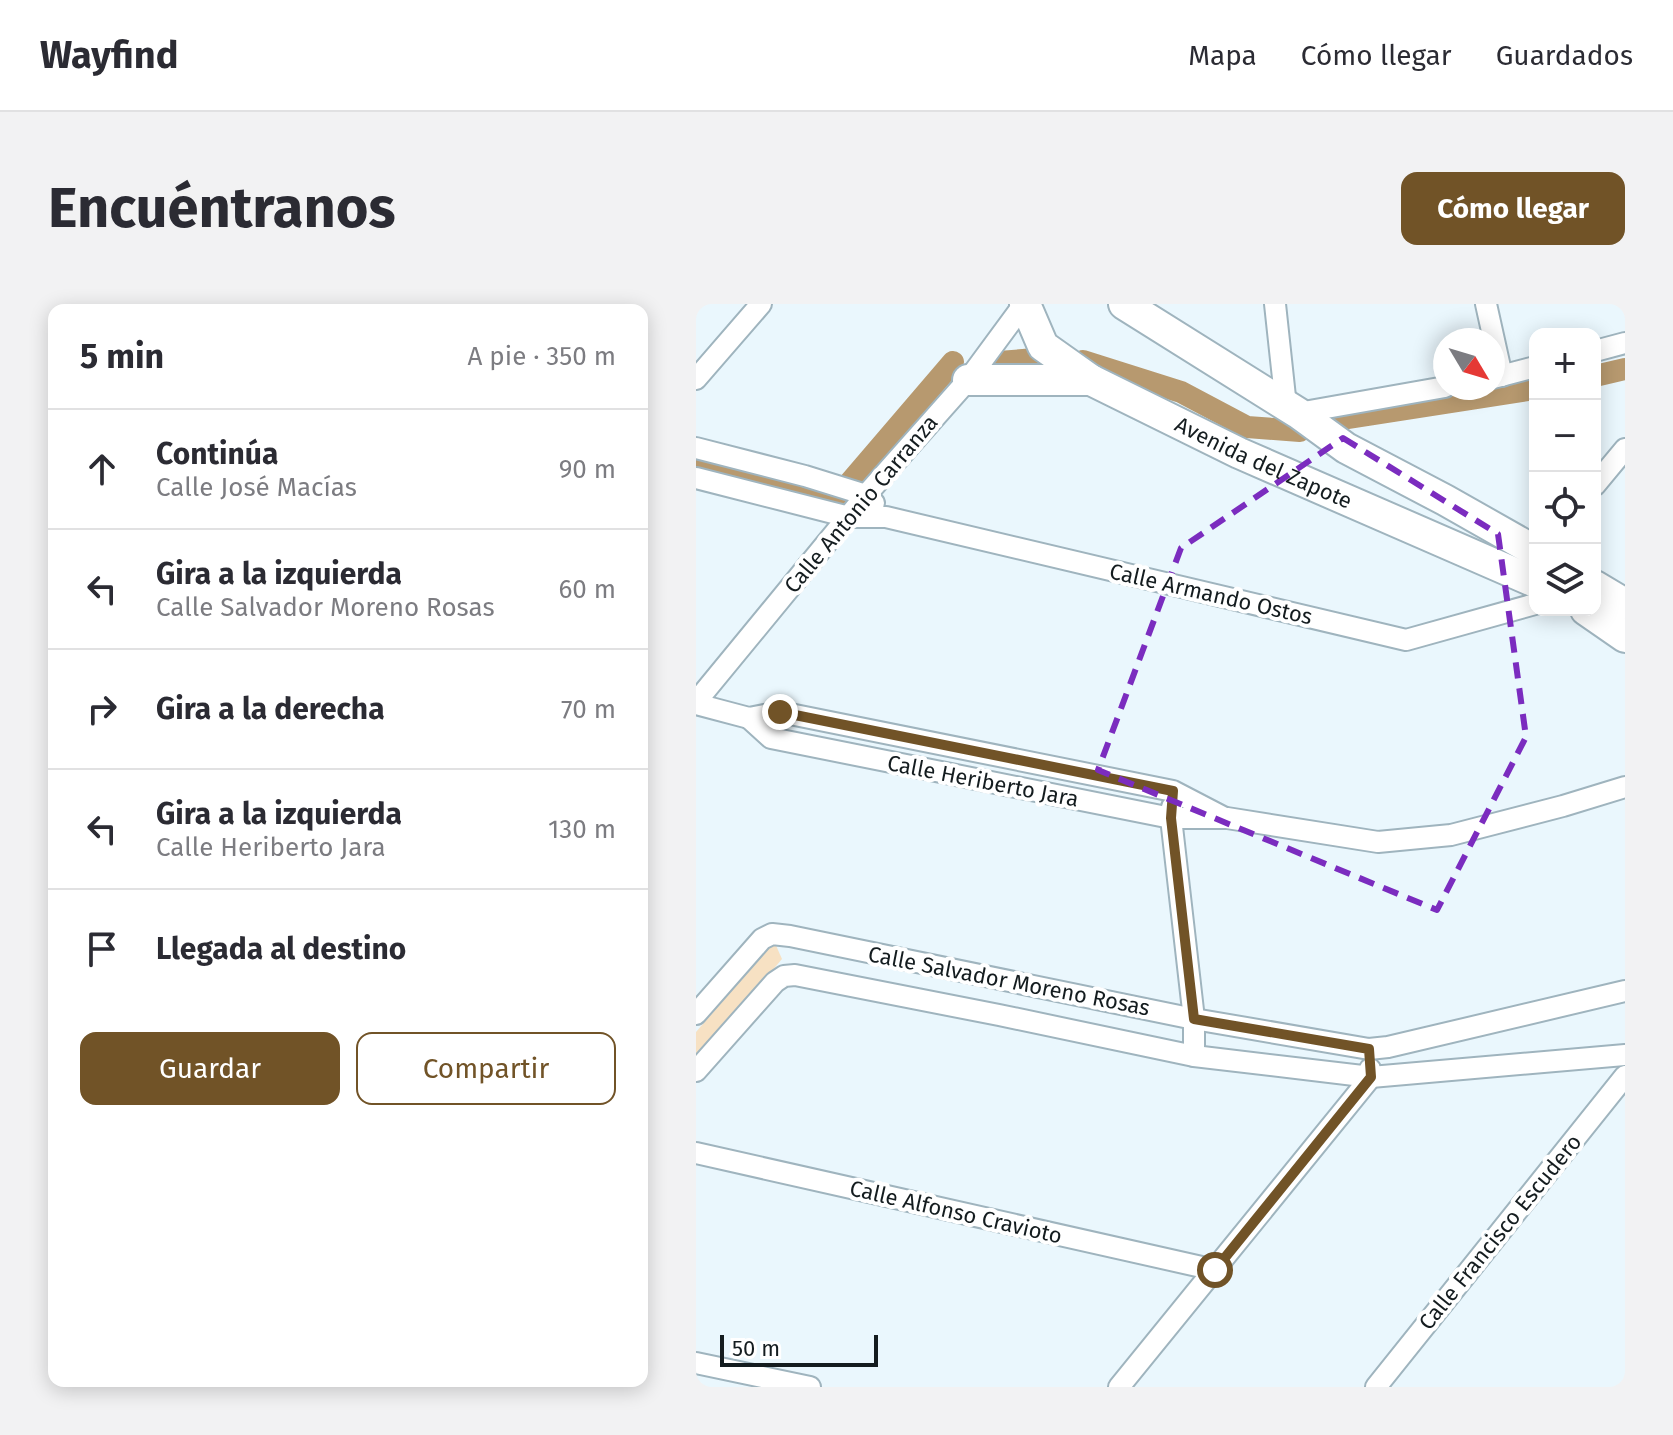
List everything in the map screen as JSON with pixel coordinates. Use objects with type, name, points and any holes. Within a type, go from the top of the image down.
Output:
[{"type":"main road","name":"Avenida del Zapote","points":[[1024,304],[1043,346],[1091,380],[1239,453],[1529,579]]},
{"type":"main road","name":"Avenida del Zapote","points":[[1124,304],[1292,409],[1346,448],[1529,548]]},
{"type":"main road","points":[[968,380],[1091,380]]},
{"type":"main road","points":[[1601,590],[1625,604]]},
{"type":"main road","points":[[1595,616],[1625,637]]},
{"type":"street","points":[[696,379],[761,304]]},
{"type":"street","name":"Calle Antonio Carranza","points":[[696,703],[866,495],[968,380],[1024,304]]},
{"type":"street","points":[[1275,304],[1292,409],[1433,389]]},
{"type":"street","points":[[1486,304],[1490,328]]},
{"type":"street","points":[[1601,349],[1625,343]]},
{"type":"street","points":[[1505,375],[1529,369]]},
{"type":"street","points":[[696,448],[866,495],[886,517]]},
{"type":"street","points":[[1601,478],[1625,449]]},
{"type":"street","name":"Calle Armando Ostos","points":[[696,478],[849,517],[886,517],[1406,640],[1529,606]]},
{"type":"street","name":"Calle Heriberto Jara","points":[[696,703],[749,718],[771,738],[1171,818],[1227,818],[1378,842],[1451,835],[1625,787]]},
{"type":"street","name":"Calle Heriberto Jara","points":[[749,718],[780,712],[1173,791],[1227,818]]},
{"type":"street","points":[[1173,791],[1171,818],[1194,1019],[1194,1056]]},
{"type":"street","name":"Calle Salvador Moreno Rosas","points":[[696,1014],[762,939],[772,934],[1194,1019],[1369,1049],[1625,991]]},
{"type":"street","points":[[811,978],[816,942]]},
{"type":"street","name":"Calle Salvador Moreno Rosas","points":[[696,1071],[775,982],[784,976],[795,975],[1194,1056],[1371,1077],[1625,1055]]},
{"type":"street","points":[[1119,1387],[1371,1077],[1369,1049]]},
{"type":"street","name":"Calle Francisco Escudero","points":[[1376,1387],[1625,1076]]},
{"type":"street","name":"Calle Alfonso Cravioto","points":[[696,1153],[1215,1270]]},
{"type":"street","points":[[696,1363],[810,1387]]},
{"type":"highlighted area","points":[[1343,438],[1498,534],[1526,737],[1437,910],[1098,770],[1181,548]]},
{"type":"shaded area","points":[[774,941],[782,959],[696,1060],[696,1032]]},
{"type":"waterway","points":[[999,362],[1035,359]]},
{"type":"waterway","points":[[1083,361],[1181,392],[1247,427],[1300,431]]},
{"type":"waterway","points":[[696,465],[834,501],[953,362]]},
{"type":"waterway","points":[[1601,375],[1625,369]]},
{"type":"waterway","points":[[1336,420],[1529,390]]},
{"type":"route","points":[[780,712],[1173,791],[1171,818],[1194,1019],[1369,1049],[1371,1077],[1215,1270]]}]
